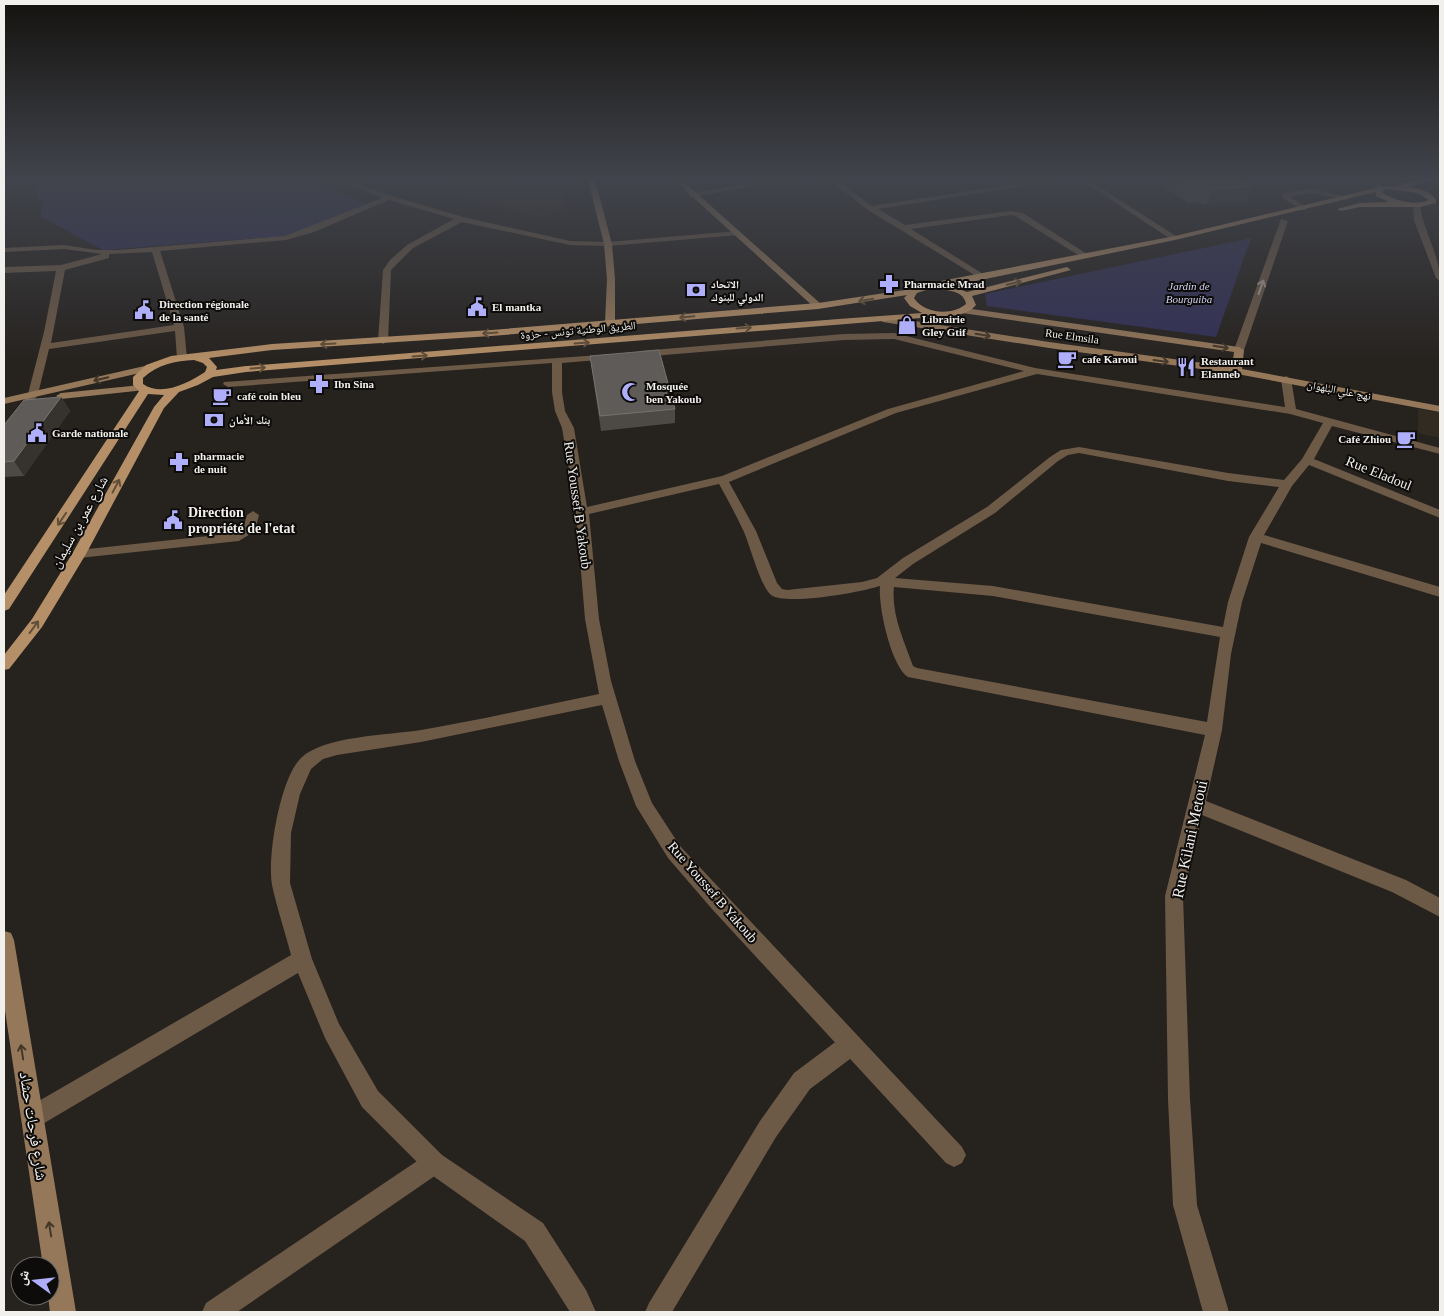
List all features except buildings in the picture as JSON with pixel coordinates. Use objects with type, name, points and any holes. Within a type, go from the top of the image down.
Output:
[{"type":"main road","name":"الطريق الوطنية تونس - حزوة","points":[[149,368],[182,358],[272,348],[383,341],[818,306],[914,291],[1158,241]]},
{"type":"main road","points":[[1084,266],[1193,241]]},
{"type":"main road","points":[[967,295],[1075,268]]},
{"type":"main road","points":[[914,291],[909,298],[915,306],[929,312],[948,314],[965,310],[971,305],[972,302],[967,295],[952,289],[932,287]]},
{"type":"main road","name":"الطريق الوطنية تونس - حزوة","points":[[210,374],[246,369],[594,342],[682,333],[948,314]]},
{"type":"main road","points":[[143,389],[175,390],[192,385],[210,374],[212,366],[209,362],[194,357]]},
{"type":"main road","name":"شارع عمر بن سليمان","points":[[4,606],[143,389],[137,381],[138,377],[149,368]]},
{"type":"main road","name":"شارع عمر بن سليمان","points":[[4,665],[37,623],[79,554],[159,407],[175,390]]},
{"type":"street","points":[[4,250],[64,247],[96,252],[119,252],[236,241]]},
{"type":"street","points":[[383,341],[388,270],[392,261],[402,252],[421,241]]},
{"type":"street","points":[[563,241],[608,244],[639,241]]},
{"type":"street","points":[[747,241],[818,306]]},
{"type":"street","points":[[926,241],[984,277]]},
{"type":"street","points":[[1062,241],[1086,256]]},
{"type":"street","points":[[1237,371],[1239,350],[1277,241]]},
{"type":"street","points":[[1428,241],[1436,258],[1440,278]]},
{"type":"street","points":[[608,244],[611,278],[610,323]]},
{"type":"street","points":[[155,248],[179,326],[182,358]]},
{"type":"street","points":[[4,270],[61,268],[119,252]]},
{"type":"street","points":[[32,397],[46,347],[61,268]]},
{"type":"street","points":[[965,310],[1239,350]]},
{"type":"street","name":"Rue Elmsila","points":[[883,319],[1049,345],[1237,371]]},
{"type":"street","points":[[46,347],[179,326]]},
{"type":"street","points":[[228,384],[556,361],[880,335],[907,339],[1035,371],[1291,411],[1440,451]]},
{"type":"street","name":"Rue Youssef B Yakoub","points":[[556,361],[560,411],[568,428],[582,512],[592,619],[608,698],[627,761],[645,806],[674,852],[719,903],[954,1155]]},
{"type":"street","points":[[32,397],[149,368]]},
{"type":"street","points":[[582,512],[722,480],[892,411],[1035,371]]},
{"type":"street","name":"نهج علي البلهوان","points":[[1237,371],[1440,409]]},
{"type":"street","points":[[1286,380],[1291,411]]},
{"type":"street","points":[[4,401],[32,397],[143,389]]},
{"type":"street","name":"Rue Kilani Metoui","points":[[1216,1312],[1185,1205],[1179,1099],[1174,896],[1214,730],[1235,602],[1256,537],[1287,484],[1307,460],[1330,420]]},
{"type":"street","points":[[885,581],[908,562],[991,510],[1054,459],[1066,452],[1079,450],[1228,477],[1287,484]]},
{"type":"street","name":"Rue Eladoul","points":[[1307,460],[1440,514]]},
{"type":"street","points":[[722,480],[753,534],[772,586],[778,592],[787,595],[862,587],[885,581],[993,591],[1229,633]]},
{"type":"street","points":[[79,554],[239,537],[250,531],[253,515]]},
{"type":"street","points":[[1256,537],[1440,592]]},
{"type":"street","points":[[885,581],[891,620],[907,669],[913,673],[1214,730]]},
{"type":"street","points":[[583,1312],[577,1299],[534,1232],[434,1163],[370,1100],[332,1031],[302,959],[280,883],[282,833],[291,794],[305,764],[317,754],[338,748],[422,736],[608,698]]},
{"type":"street","points":[[1195,804],[1399,886],[1440,908]]},
{"type":"street","name":"شارع فرحات حشاد","points":[[4,940],[63,1312]]},
{"type":"street","points":[[33,1117],[302,959]]},
{"type":"street","points":[[658,1312],[768,1129],[802,1081],[850,1045]]},
{"type":"street","points":[[215,1312],[434,1163]]},
{"type":"shaded area","points":[[1418,409],[1440,412],[1440,438],[1418,433]]},
{"type":"green space","points":[[87,241],[214,241],[103,250]]},
{"type":"green space","name":"Jardin de Bourguiba","points":[[1235,241],[1250,241],[1216,337],[987,306],[985,294]]},
{"type":"place","name":"Pharmacie Mrad","points":[[889,284]]},
{"type":"place","name":"الاتحاد الدولي للبنوك","points":[[696,290]]},
{"type":"place","name":"El mantka","points":[[477,307]]},
{"type":"place","name":"Direction régionale de la santé","points":[[144,310]]},
{"type":"place","name":"Librairie Gley Gtif","points":[[907,325]]},
{"type":"place","name":"cafe Karoui","points":[[1067,359]]},
{"type":"place","name":"Restaurant Elanneb","points":[[1186,367]]},
{"type":"place","name":"Ibn Sina","points":[[319,384]]},
{"type":"place","name":"Mosquée ben Yakoub","points":[[631,392]]},
{"type":"place","name":"café coin bleu","points":[[222,396]]},
{"type":"place","name":"بنك الأمان","points":[[214,420]]},
{"type":"place","name":"Garde nationale","points":[[37,433]]},
{"type":"place","name":"Café Zhiou","points":[[1406,439]]},
{"type":"place","name":"pharmacie de nuit","points":[[179,462]]},
{"type":"place","name":"Direction propriété de l'etat","points":[[173,520]]}]
